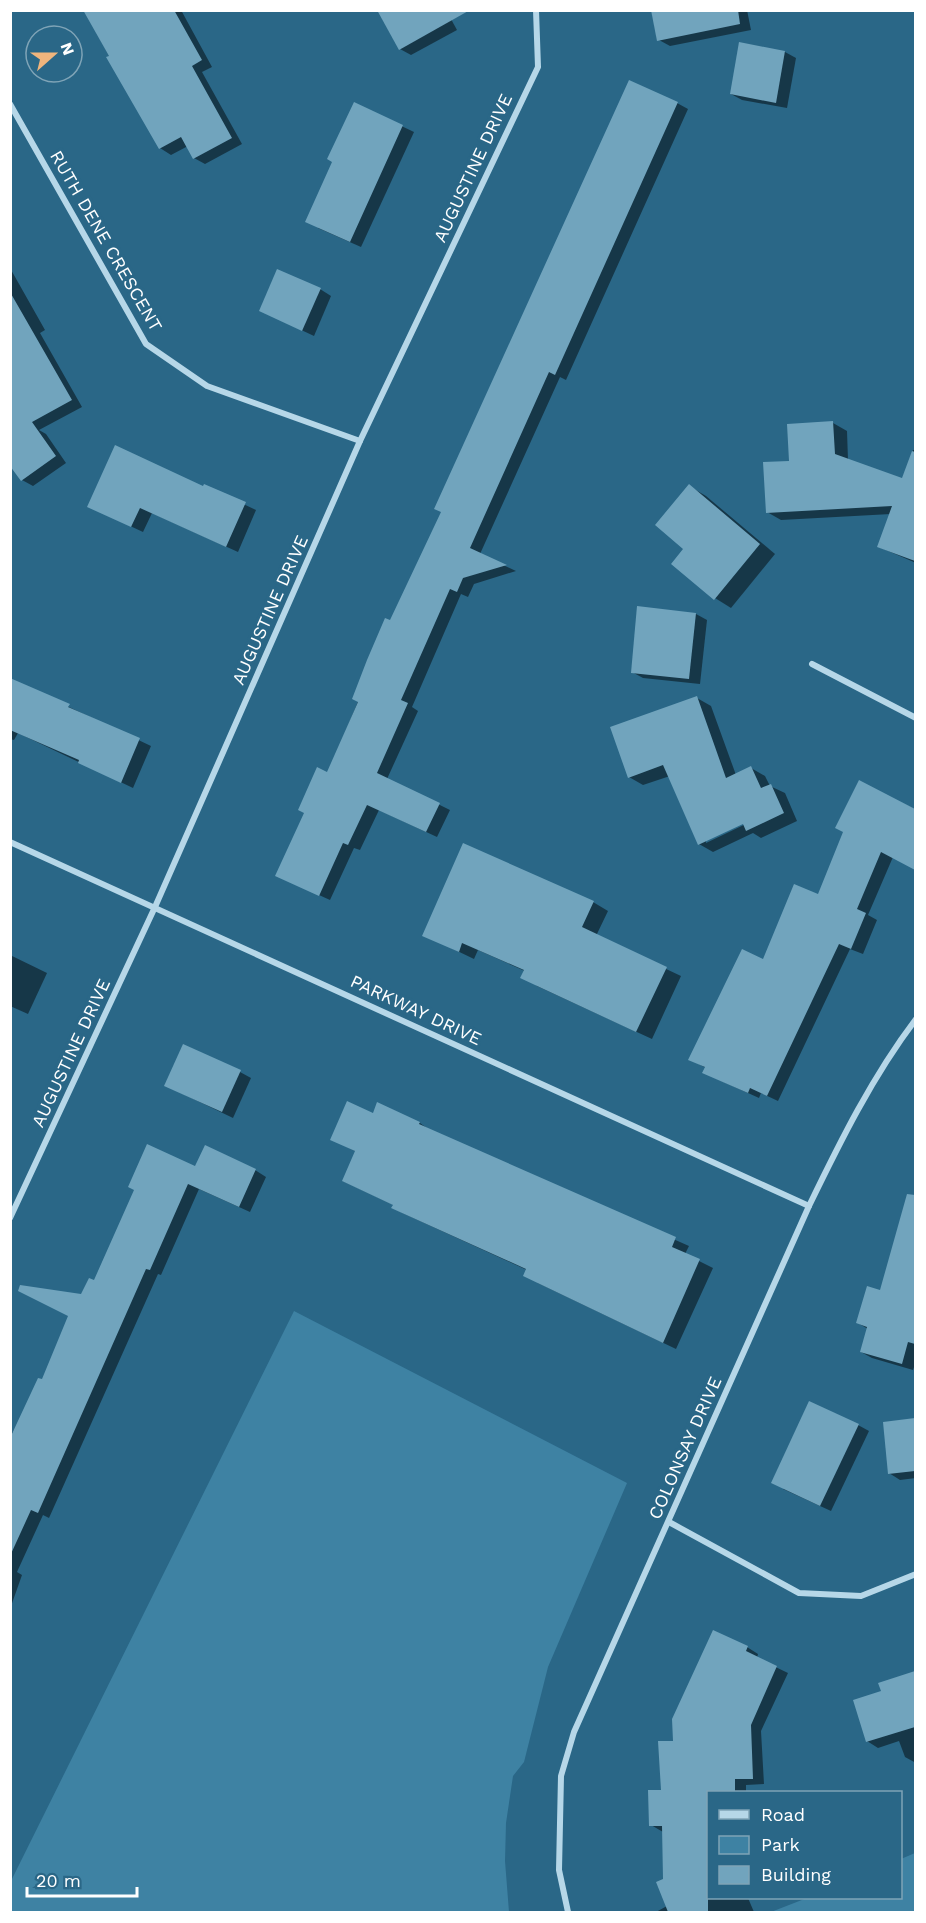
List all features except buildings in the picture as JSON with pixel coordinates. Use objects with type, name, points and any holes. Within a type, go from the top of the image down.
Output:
[{"type":"street","name":"AUGUSTINE DRIVE","points":[[10,1218],[155,907],[360,441],[538,67],[536,10]]},
{"type":"street","name":"RUTH DENE CRESCENT","points":[[10,104],[146,344],[207,386],[360,441]]},
{"type":"street","points":[[812,664],[915,718]]},
{"type":"street","name":"PARKWAY DRIVE","points":[[10,842],[809,1206]]},
{"type":"street","name":"COLONSAY DRIVE","points":[[568,1912],[560,1870],[561,1776],[574,1732],[809,1206],[848,1126],[898,1042],[915,1019]]},
{"type":"street","points":[[669,1522],[799,1593],[861,1596],[915,1574]]},
{"type":"green space","points":[[294,1311],[627,1483],[548,1667],[524,1762],[513,1776],[506,1823],[505,1861],[509,1912],[11,1912],[11,1881]]},
{"type":"green space","points":[[915,1853],[915,1912],[771,1912],[804,1899],[902,1899],[902,1859]]}]
